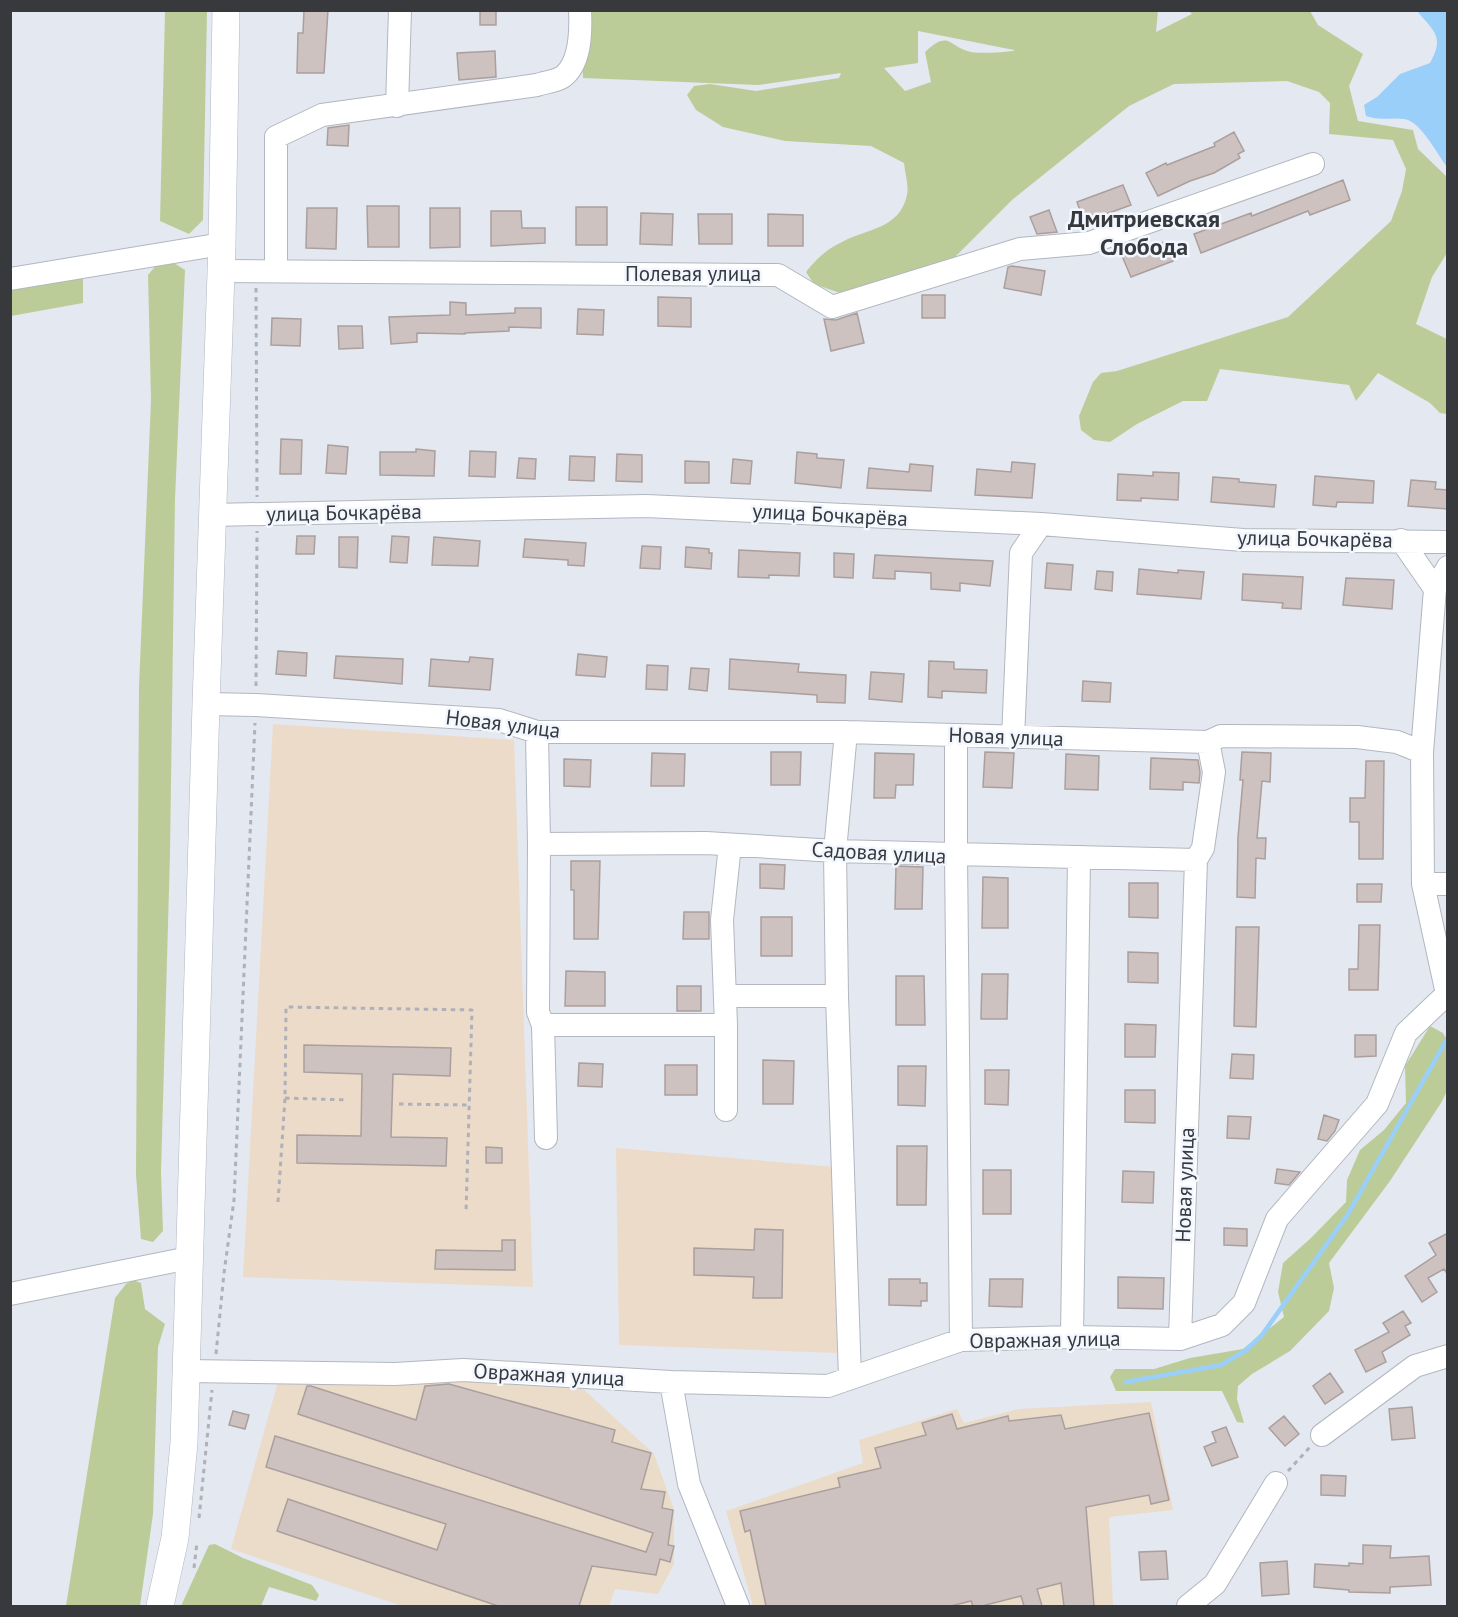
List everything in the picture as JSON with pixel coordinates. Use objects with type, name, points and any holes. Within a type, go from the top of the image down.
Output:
[{"type":"main road","points":[[160,1606],[175,1538],[184,1443],[222,244],[226,10]]},
{"type":"street","points":[[396,106],[400,10]]},
{"type":"street","points":[[267,271],[276,137],[322,115],[537,85],[563,77],[572,65],[581,39],[580,10]]},
{"type":"street","name":"Полевая улица","points":[[221,271],[778,275],[832,307],[1020,249],[1089,243],[1313,165]]},
{"type":"street","points":[[10,279],[222,244]]},
{"type":"street","name":"улица Бочкарёва","points":[[212,515],[646,506],[1041,524],[1243,540],[1448,542]]},
{"type":"street","points":[[1013,738],[1021,553],[1041,524]]},
{"type":"street","points":[[1401,540],[1435,589]]},
{"type":"street","points":[[1448,567],[1435,589],[1422,752],[1424,884],[1448,884]]},
{"type":"street","name":"Новая улица","points":[[206,704],[499,720],[537,732],[846,732],[1208,742],[1214,772],[1203,848],[1196,860],[1180,1339]]},
{"type":"street","points":[[537,732],[538,1012],[543,1025],[546,1138]]},
{"type":"street","points":[[846,732],[836,851],[837,996],[850,1378]]},
{"type":"street","points":[[956,736],[956,854],[1196,860]]},
{"type":"street","points":[[1208,742],[1221,736],[1357,737],[1397,742],[1422,752]]},
{"type":"street","name":"Садовая улица","points":[[539,844],[706,843],[836,851],[956,854],[961,1340]]},
{"type":"street","points":[[726,1110],[722,920],[730,845]]},
{"type":"street","points":[[1072,1337],[1078,857]]},
{"type":"street","name":"Овражная улица","points":[[186,1371],[395,1374],[463,1370],[671,1382],[828,1386],[961,1340],[1072,1337],[1180,1339],[1222,1325],[1244,1303],[1277,1219],[1377,1104],[1406,1033],[1448,994],[1424,884]]},
{"type":"street","points":[[725,996],[837,996]]},
{"type":"street","points":[[543,1025],[726,1025]]},
{"type":"street","points":[[10,1294],[189,1258]]},
{"type":"street","points":[[1322,1435],[1415,1366],[1448,1356]]},
{"type":"street","points":[[671,1382],[689,1484],[738,1606]]},
{"type":"street","points":[[1188,1606],[1215,1584],[1276,1483]]},
{"type":"path","points":[[234,1200],[256,705],[257,515],[267,271]]},
{"type":"path","points":[[278,1202],[285,1098],[286,1007],[472,1010],[466,1212]]},
{"type":"path","points":[[285,1098],[348,1100]]},
{"type":"path","points":[[399,1104],[469,1105]]},
{"type":"path","points":[[1276,1483],[1322,1435]]},
{"type":"shaded area","points":[[273,724],[514,740],[533,1287],[243,1277]]},
{"type":"shaded area","points":[[616,1148],[835,1167],[837,1353],[619,1345]]},
{"type":"shaded area","points":[[429,1376],[581,1387],[654,1454],[674,1510],[674,1564],[658,1594],[615,1589],[609,1606],[402,1606],[231,1549],[278,1382]]},
{"type":"shaded area","points":[[1151,1402],[1173,1510],[1109,1517],[1113,1606],[753,1606],[726,1511],[863,1463],[859,1440],[957,1409],[964,1423],[1019,1409]]},
{"type":"green space","points":[[165,11],[207,11],[203,220],[189,234],[160,221]]},
{"type":"green space","points":[[581,11],[1158,11],[1156,32],[1192,14],[1189,11],[1310,11],[1318,25],[1363,54],[1349,86],[1358,121],[1413,130],[1418,149],[1447,177],[1447,253],[1432,277],[1416,324],[1447,339],[1447,414],[1440,413],[1430,403],[1378,373],[1356,401],[1349,385],[1220,369],[1207,401],[1183,401],[1137,424],[1110,442],[1094,440],[1081,430],[1079,416],[1093,382],[1101,373],[1117,371],[1288,317],[1391,221],[1402,191],[1406,169],[1393,140],[1329,134],[1330,103],[1319,92],[1287,81],[1174,84],[1129,106],[1012,200],[950,262],[843,294],[814,284],[806,272],[831,248],[890,222],[897,215],[907,195],[904,163],[871,146],[785,141],[723,127],[696,110],[687,95],[694,86],[710,84],[756,91],[839,78],[841,73],[758,85],[583,78]],"holes":[[[918,31],[1014,50],[993,53],[971,52],[949,42],[939,42],[925,52],[931,82],[905,91],[884,68],[918,63]]]},
{"type":"green space","points":[[174,263],[185,270],[175,499],[170,854],[161,1172],[163,1231],[153,1242],[141,1239],[136,1175],[139,687],[151,400],[148,275],[157,264]]},
{"type":"green space","points":[[83,270],[83,303],[11,316],[11,284]]},
{"type":"green space","points":[[1430,1026],[1443,1033],[1447,1041],[1448,1089],[1390,1181],[1329,1263],[1334,1288],[1329,1311],[1290,1351],[1252,1374],[1238,1386],[1237,1399],[1244,1423],[1237,1422],[1222,1391],[1116,1391],[1110,1377],[1115,1369],[1154,1369],[1190,1358],[1243,1349],[1284,1317],[1278,1292],[1283,1263],[1346,1202],[1347,1180],[1360,1150],[1384,1130],[1406,1103],[1405,1066]]},
{"type":"green space","points":[[133,1280],[141,1283],[145,1309],[165,1324],[158,1347],[153,1514],[140,1606],[66,1606],[115,1298],[126,1284]]},
{"type":"green space","points":[[215,1544],[243,1558],[312,1585],[319,1595],[316,1601],[269,1587],[261,1606],[181,1606],[209,1545]]},
{"type":"water","points":[[1417,11],[1447,11],[1447,167],[1428,139],[1410,121],[1366,116],[1364,105],[1377,97],[1400,74],[1430,63],[1437,47],[1436,35]]},
{"type":"building","points":[[304,10],[328,10],[324,73],[297,73],[298,33],[303,33]]},
{"type":"building","points":[[480,10],[496,10],[496,25],[480,25]]},
{"type":"building","points":[[495,51],[496,77],[459,80],[457,53]]},
{"type":"building","points":[[349,125],[348,146],[327,145],[328,128]]},
{"type":"building","points":[[1234,132],[1244,151],[1238,154],[1240,158],[1214,173],[1158,196],[1146,173],[1166,163],[1167,165],[1215,146],[1214,143]]},
{"type":"building","points":[[1343,180],[1350,200],[1310,215],[1308,211],[1201,253],[1194,234],[1251,213],[1252,216]]},
{"type":"building","points":[[1123,185],[1131,205],[1084,222],[1077,202]]},
{"type":"building","points":[[367,206],[399,206],[399,247],[368,247]]},
{"type":"building","points":[[576,207],[607,207],[607,245],[576,245]]},
{"type":"building","points":[[307,208],[337,208],[336,249],[306,248]]},
{"type":"building","points":[[430,208],[460,208],[460,247],[430,248]]},
{"type":"building","points":[[1049,210],[1057,232],[1037,234],[1030,217]]},
{"type":"building","points":[[491,211],[521,211],[522,228],[545,228],[545,243],[491,246]]},
{"type":"building","points":[[641,213],[673,214],[672,245],[640,244]]},
{"type":"building","points":[[698,214],[732,214],[732,244],[699,244]]},
{"type":"building","points":[[768,214],[803,215],[803,246],[768,246]]},
{"type":"building","points":[[1164,242],[1173,261],[1131,277],[1122,256],[1142,248],[1144,252]]},
{"type":"building","points":[[1008,267],[1045,271],[1041,295],[1004,288]]},
{"type":"building","points":[[922,295],[945,295],[945,318],[922,318]]},
{"type":"building","points":[[658,297],[691,298],[691,327],[658,326]]},
{"type":"building","points":[[450,302],[466,303],[466,315],[515,313],[515,308],[541,308],[541,328],[509,327],[509,331],[465,334],[417,333],[417,342],[391,344],[389,317],[450,315]]},
{"type":"building","points":[[578,309],[604,310],[603,335],[577,334]]},
{"type":"building","points":[[857,313],[864,343],[831,351],[824,319],[836,320]]},
{"type":"building","points":[[272,318],[301,319],[300,346],[271,345]]},
{"type":"building","points":[[338,326],[362,326],[363,348],[339,349]]},
{"type":"building","points":[[281,439],[302,440],[301,474],[280,474]]},
{"type":"building","points":[[328,445],[348,447],[346,474],[326,473]]},
{"type":"building","points":[[416,449],[435,451],[434,476],[380,475],[380,452],[416,452]]},
{"type":"building","points":[[470,451],[496,452],[495,477],[469,476]]},
{"type":"building","points":[[797,452],[817,454],[817,458],[844,460],[841,488],[795,483]]},
{"type":"building","points":[[617,454],[642,455],[642,482],[616,481]]},
{"type":"building","points":[[570,456],[595,457],[594,481],[569,480]]},
{"type":"building","points":[[519,458],[536,459],[535,479],[517,478]]},
{"type":"building","points":[[733,459],[752,461],[750,484],[731,483]]},
{"type":"building","points":[[685,461],[709,462],[709,483],[685,483]]},
{"type":"building","points":[[1012,462],[1035,464],[1032,498],[975,495],[977,469],[1011,472]]},
{"type":"building","points":[[910,464],[933,466],[931,491],[867,488],[869,468],[909,472]]},
{"type":"building","points":[[1153,472],[1179,473],[1178,500],[1141,498],[1141,501],[1117,500],[1118,474],[1153,476]]},
{"type":"building","points":[[1315,476],[1374,481],[1373,503],[1337,502],[1336,507],[1313,505]]},
{"type":"building","points":[[1213,477],[1276,485],[1274,507],[1211,502]]},
{"type":"building","points":[[1411,480],[1436,482],[1435,489],[1448,490],[1448,509],[1408,506]]},
{"type":"building","points":[[297,536],[315,536],[314,554],[296,554]]},
{"type":"building","points":[[392,536],[409,537],[407,563],[390,562]]},
{"type":"building","points":[[339,537],[358,537],[357,568],[339,567]]},
{"type":"building","points":[[434,537],[480,541],[478,566],[432,565]]},
{"type":"building","points":[[525,539],[586,543],[584,566],[568,565],[568,560],[523,557]]},
{"type":"building","points":[[642,546],[661,547],[660,569],[640,568]]},
{"type":"building","points":[[686,547],[709,549],[709,553],[712,553],[711,569],[685,567]]},
{"type":"building","points":[[739,550],[800,553],[799,576],[738,577]]},
{"type":"building","points":[[834,553],[854,554],[853,578],[834,577]]},
{"type":"building","points":[[875,555],[993,561],[990,586],[960,583],[960,591],[931,589],[931,573],[895,571],[895,579],[873,578]]},
{"type":"building","points":[[1047,563],[1073,565],[1071,590],[1045,588]]},
{"type":"building","points":[[1139,569],[1178,573],[1178,570],[1204,572],[1201,599],[1137,594]]},
{"type":"building","points":[[1097,571],[1113,572],[1112,591],[1095,589]]},
{"type":"building","points":[[1243,574],[1303,577],[1301,609],[1282,608],[1283,603],[1242,600]]},
{"type":"building","points":[[1346,578],[1394,580],[1392,609],[1343,605]]},
{"type":"building","points":[[278,651],[307,653],[306,676],[276,674]]},
{"type":"building","points":[[578,654],[607,657],[605,677],[576,675]]},
{"type":"building","points":[[336,656],[403,659],[402,684],[334,678]]},
{"type":"building","points":[[470,657],[493,659],[490,690],[429,686],[431,659],[469,662]]},
{"type":"building","points":[[730,659],[799,664],[798,672],[846,675],[845,703],[817,702],[817,695],[729,689]]},
{"type":"building","points":[[929,661],[954,662],[954,669],[987,670],[986,693],[942,691],[942,698],[928,697]]},
{"type":"building","points":[[647,665],[668,666],[667,690],[646,689]]},
{"type":"building","points":[[691,668],[709,669],[707,691],[689,689]]},
{"type":"building","points":[[871,672],[904,674],[902,702],[869,699]]},
{"type":"building","points":[[1083,681],[1111,683],[1110,702],[1082,701]]},
{"type":"building","points":[[771,752],[801,752],[800,785],[771,785]]},
{"type":"building","points":[[985,752],[1014,753],[1012,788],[983,787]]},
{"type":"building","points":[[1242,752],[1271,753],[1270,782],[1262,781],[1257,838],[1266,838],[1265,859],[1256,858],[1255,898],[1237,897],[1238,837],[1243,780],[1240,780]]},
{"type":"building","points":[[652,753],[685,754],[684,786],[651,786]]},
{"type":"building","points":[[875,753],[914,754],[913,785],[896,785],[895,798],[874,798]]},
{"type":"building","points":[[1066,754],[1099,756],[1098,790],[1065,789]]},
{"type":"building","points":[[1151,758],[1198,760],[1199,783],[1183,782],[1183,790],[1150,789]]},
{"type":"building","points":[[564,759],[591,760],[590,787],[564,786]]},
{"type":"building","points":[[1366,761],[1384,761],[1383,859],[1359,859],[1359,822],[1350,822],[1350,798],[1365,798]]},
{"type":"building","points":[[571,861],[600,861],[598,939],[574,939],[574,890],[571,890]]},
{"type":"building","points":[[760,864],[785,865],[784,889],[760,888]]},
{"type":"building","points":[[896,866],[923,867],[922,909],[895,909]]},
{"type":"building","points":[[983,877],[1008,878],[1008,928],[982,928]]},
{"type":"building","points":[[1129,883],[1158,883],[1158,918],[1129,917]]},
{"type":"building","points":[[1357,884],[1382,884],[1381,902],[1357,902]]},
{"type":"building","points":[[684,912],[709,912],[709,939],[683,939]]},
{"type":"building","points":[[761,917],[792,917],[792,956],[761,956]]},
{"type":"building","points":[[1359,925],[1380,925],[1378,990],[1349,990],[1349,969],[1358,969]]},
{"type":"building","points":[[1236,927],[1259,927],[1256,1027],[1234,1026]]},
{"type":"building","points":[[1128,952],[1158,953],[1158,983],[1128,982]]},
{"type":"building","points":[[566,971],[605,972],[605,1006],[565,1006]]},
{"type":"building","points":[[982,974],[1008,974],[1007,1019],[981,1019]]},
{"type":"building","points":[[896,976],[924,976],[925,1025],[896,1025]]},
{"type":"building","points":[[677,986],[701,986],[701,1011],[677,1011]]},
{"type":"building","points":[[1125,1024],[1156,1025],[1155,1057],[1125,1057]]},
{"type":"building","points":[[1355,1035],[1376,1035],[1376,1056],[1355,1057]]},
{"type":"building","points":[[304,1045],[451,1048],[450,1076],[393,1074],[391,1137],[447,1138],[446,1166],[297,1163],[297,1135],[361,1136],[362,1074],[304,1072]]},
{"type":"building","points":[[1232,1054],[1254,1055],[1253,1079],[1230,1078]]},
{"type":"building","points":[[763,1060],[794,1061],[793,1104],[763,1104]]},
{"type":"building","points":[[579,1063],[603,1064],[602,1087],[578,1086]]},
{"type":"building","points":[[665,1065],[697,1065],[697,1095],[665,1095]]},
{"type":"building","points":[[898,1066],[926,1066],[925,1106],[898,1105]]},
{"type":"building","points":[[985,1070],[1009,1070],[1008,1105],[985,1104]]},
{"type":"building","points":[[1125,1090],[1155,1090],[1155,1123],[1125,1122]]},
{"type":"building","points":[[1324,1115],[1339,1120],[1335,1131],[1327,1141],[1318,1139]]},
{"type":"building","points":[[1228,1116],[1251,1117],[1249,1139],[1227,1138]]},
{"type":"building","points":[[897,1146],[927,1146],[926,1205],[897,1205]]},
{"type":"building","points":[[486,1147],[502,1148],[502,1163],[486,1163]]},
{"type":"building","points":[[1277,1169],[1300,1172],[1289,1185],[1275,1183]]},
{"type":"building","points":[[983,1170],[1011,1170],[1011,1214],[983,1214]]},
{"type":"building","points":[[1123,1171],[1154,1172],[1153,1203],[1122,1202]]},
{"type":"building","points":[[1224,1228],[1247,1229],[1247,1246],[1224,1245]]},
{"type":"building","points":[[755,1229],[783,1230],[782,1298],[753,1298],[754,1277],[694,1275],[694,1248],[754,1250]]},
{"type":"building","points":[[1448,1233],[1448,1275],[1444,1269],[1428,1278],[1437,1292],[1422,1302],[1405,1276],[1436,1255],[1429,1243]]},
{"type":"building","points":[[502,1240],[515,1240],[515,1270],[435,1269],[436,1250],[502,1251]]},
{"type":"building","points":[[1118,1277],[1164,1278],[1163,1309],[1118,1308]]},
{"type":"building","points":[[889,1279],[920,1279],[920,1283],[927,1283],[927,1301],[921,1301],[921,1306],[889,1305]]},
{"type":"building","points":[[990,1279],[1023,1279],[1022,1307],[989,1306]]},
{"type":"building","points":[[1403,1311],[1411,1323],[1405,1326],[1410,1335],[1382,1352],[1386,1362],[1366,1372],[1355,1350],[1389,1332],[1383,1323]]},
{"type":"building","points":[[1330,1373],[1343,1392],[1325,1404],[1313,1386]]},
{"type":"building","points":[[449,1384],[615,1430],[612,1442],[651,1453],[641,1489],[665,1492],[662,1508],[673,1510],[668,1545],[674,1546],[670,1562],[660,1559],[656,1575],[592,1566],[579,1606],[498,1606],[277,1531],[288,1499],[437,1550],[446,1524],[266,1467],[275,1436],[646,1552],[653,1533],[298,1414],[307,1386],[311,1386],[416,1420],[425,1386]]},
{"type":"building","points":[[1412,1407],[1415,1438],[1392,1440],[1389,1409]]},
{"type":"building","points":[[233,1411],[249,1415],[245,1429],[229,1425]]},
{"type":"building","points":[[1149,1413],[1169,1500],[1151,1504],[1149,1495],[1086,1507],[1094,1606],[1064,1606],[1061,1583],[1037,1589],[1042,1606],[1024,1606],[1021,1596],[982,1606],[973,1606],[971,1601],[951,1606],[766,1606],[750,1530],[745,1532],[740,1511],[840,1487],[838,1478],[881,1468],[875,1448],[926,1435],[922,1423],[952,1414],[957,1429],[1008,1416],[1009,1421],[1061,1415],[1065,1429]]},
{"type":"building","points":[[1284,1416],[1299,1434],[1285,1446],[1269,1428]]},
{"type":"building","points":[[1226,1427],[1238,1457],[1212,1466],[1204,1447],[1216,1442],[1212,1432]]},
{"type":"building","points":[[1321,1475],[1346,1476],[1345,1496],[1321,1495]]},
{"type":"building","points":[[1363,1545],[1391,1546],[1390,1558],[1429,1556],[1431,1585],[1390,1587],[1390,1593],[1349,1592],[1349,1590],[1314,1587],[1315,1564],[1349,1566],[1349,1563],[1363,1564]]},
{"type":"building","points":[[1166,1551],[1168,1579],[1141,1580],[1139,1552]]},
{"type":"building","points":[[1287,1561],[1289,1594],[1262,1596],[1260,1563]]},
{"type":"waterway","points":[[1126,1382],[1221,1365],[1245,1351],[1262,1335],[1348,1214],[1448,1037]]},
{"type":"district","name":"Дмитриевская Слобода","points":[[1144,233]]}]
